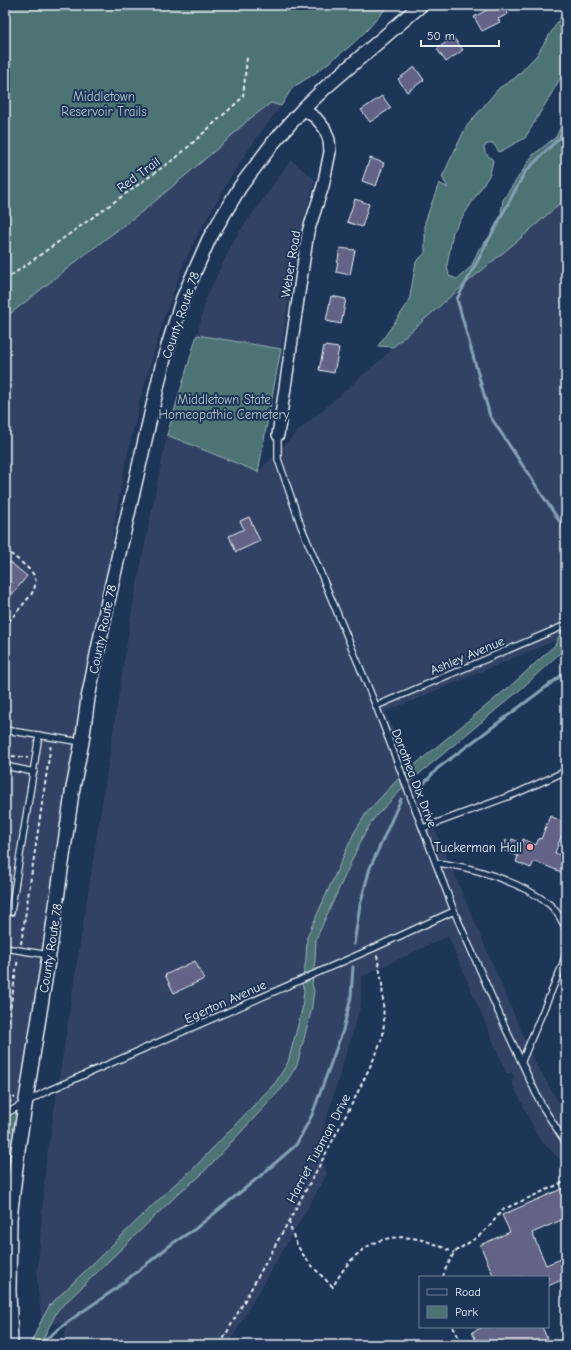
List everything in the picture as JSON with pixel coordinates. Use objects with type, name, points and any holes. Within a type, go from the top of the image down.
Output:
[{"type":"street","name":"County Route 78","points":[[11,1345],[9,1291],[10,1219],[18,1150],[49,955],[72,793],[82,742],[88,698],[108,601],[164,362],[183,298],[209,238],[240,187],[273,142],[303,109],[332,82],[421,5]]},
{"type":"street","name":"Weber Road","points":[[278,435],[308,232],[323,186],[330,152],[329,140],[325,129],[316,118],[303,109]]},
{"type":"lane","name":"Dorothea Dix Drive","points":[[278,435],[278,459],[301,526],[376,706],[410,799],[423,828],[454,911],[505,1027],[542,1106],[566,1143]]},
{"type":"lane","name":"Ashley Avenue","points":[[376,706],[566,625]]},
{"type":"lane","points":[[5,730],[82,742]]},
{"type":"lane","points":[[11,912],[39,735]]},
{"type":"lane","points":[[5,766],[34,772]]},
{"type":"lane","points":[[423,828],[515,794],[566,771]]},
{"type":"lane","points":[[436,863],[451,864],[476,870],[521,887],[550,904],[566,929]]},
{"type":"lane","name":"Egerton Avenue","points":[[5,1114],[45,1092],[376,947],[454,911]]},
{"type":"lane","points":[[5,948],[49,955]]},
{"type":"lane","points":[[522,1061],[562,966],[566,953]]},
{"type":"path","name":"Red Trail","points":[[5,280],[177,157],[243,97],[247,57]]},
{"type":"path","points":[[5,549],[33,573],[36,581],[31,595],[5,626]]},
{"type":"path","points":[[21,945],[52,743]]},
{"type":"path","points":[[5,755],[28,758]]},
{"type":"path","name":"Harriet Tubman Drive","points":[[220,1345],[355,1098],[377,1052],[383,1035],[384,1021],[382,983],[376,947]]},
{"type":"path","points":[[5,1042],[18,957]]},
{"type":"path","points":[[443,1276],[454,1253],[479,1236],[490,1226],[502,1210],[566,1181]]},
{"type":"path","points":[[289,1220],[294,1240],[305,1259],[333,1287],[340,1272],[357,1254],[368,1246],[383,1239],[399,1236],[406,1237],[430,1243],[454,1253]]},
{"type":"path","points":[[454,1328],[463,1345]]},
{"type":"shaded area","points":[[271,103],[281,106],[260,133],[233,173],[198,234],[184,263],[163,321],[140,400],[118,502],[82,742],[24,1102],[5,1109],[5,298]]},
{"type":"shaded area","points":[[291,160],[315,180],[296,246],[281,349],[197,335],[206,298],[235,238]]},
{"type":"shaded area","points":[[566,198],[566,636],[385,712],[534,1061],[566,1114],[566,1165],[539,1139],[511,1080],[514,1079],[512,1072],[507,1074],[448,936],[361,977],[361,1004],[318,1147],[327,1174],[229,1343],[233,1345],[63,1345],[67,1323],[42,1324],[37,1279],[46,1162],[133,604],[167,435],[258,472],[296,433],[417,326]]},
{"type":"green space","name":"Middletown Reservoir Trails","points":[[5,5],[389,5],[367,30],[349,47],[314,74],[292,88],[281,106],[271,103],[248,120],[225,142],[148,207],[10,314],[5,315]]},
{"type":"green space","points":[[566,9],[566,69],[525,138],[499,152],[493,143],[484,147],[485,153],[493,160],[490,174],[453,232],[447,265],[449,276],[457,279],[471,267],[479,249],[499,226],[503,200],[533,155],[556,137],[566,115],[566,198],[393,347],[378,346],[409,302],[416,262],[425,253],[425,222],[439,183],[448,188],[442,177],[466,127],[499,88],[515,78],[536,56]]},
{"type":"green space","name":"Middletown State Homeopathic Cemetery","points":[[197,335],[281,349],[258,472],[167,435]]},
{"type":"green space","points":[[566,622],[566,644],[562,651],[521,689],[407,784],[374,818],[362,838],[316,939],[312,984],[314,991],[311,1012],[297,1065],[283,1087],[199,1177],[181,1191],[57,1311],[40,1345],[30,1345],[50,1305],[175,1184],[192,1170],[276,1082],[288,1062],[302,1010],[304,990],[302,984],[306,959],[307,937],[354,833],[367,812],[400,777],[515,682],[555,645]]},
{"type":"green space","points":[[24,1102],[5,1345],[5,1109]]},
{"type":"building","points":[[499,5],[504,5],[508,14],[498,19],[500,22],[482,31],[474,17],[492,7],[493,9]]},
{"type":"building","points":[[453,37],[463,50],[446,62],[437,49]]},
{"type":"building","points":[[415,67],[424,80],[407,92],[398,79]]},
{"type":"building","points":[[382,96],[391,108],[370,122],[361,110]]},
{"type":"building","points":[[370,158],[384,163],[376,186],[362,181]]},
{"type":"building","points":[[355,199],[369,204],[362,227],[347,222]]},
{"type":"building","points":[[340,248],[355,250],[350,275],[336,272]]},
{"type":"building","points":[[331,296],[346,299],[341,324],[326,321]]},
{"type":"building","points":[[324,346],[339,348],[334,373],[319,370]]},
{"type":"building","points":[[249,517],[260,541],[236,552],[229,536],[244,529],[240,521]]},
{"type":"building","points":[[5,558],[27,576],[5,603]]},
{"type":"building","name":"Tuckerman Hall","points":[[550,816],[566,823],[555,853],[566,857],[566,874],[534,861],[531,868],[516,862],[518,856],[502,850],[506,840],[511,842],[512,839],[522,843],[523,839],[536,845],[539,838],[541,839]]},
{"type":"building","points":[[195,961],[204,979],[174,993],[165,975]]},
{"type":"building","points":[[566,1187],[566,1218],[532,1233],[546,1265],[566,1257],[566,1278],[549,1286],[549,1276],[494,1276],[480,1245],[510,1232],[502,1215]]},
{"type":"building","points":[[481,1328],[542,1328],[550,1345],[478,1345],[472,1332]]},
{"type":"waterway","points":[[566,124],[560,137],[525,172],[457,299],[490,416],[566,531]]},
{"type":"waterway","points":[[417,791],[438,768],[566,672]]},
{"type":"waterway","points":[[354,944],[360,905],[370,868],[401,799]]},
{"type":"waterway","points":[[38,1345],[76,1316],[114,1290],[173,1243],[195,1229],[296,1145],[312,1115],[343,1030],[351,997],[353,967]]},
{"type":"place","name":"Tuckerman Hall","points":[[530,847]]}]
